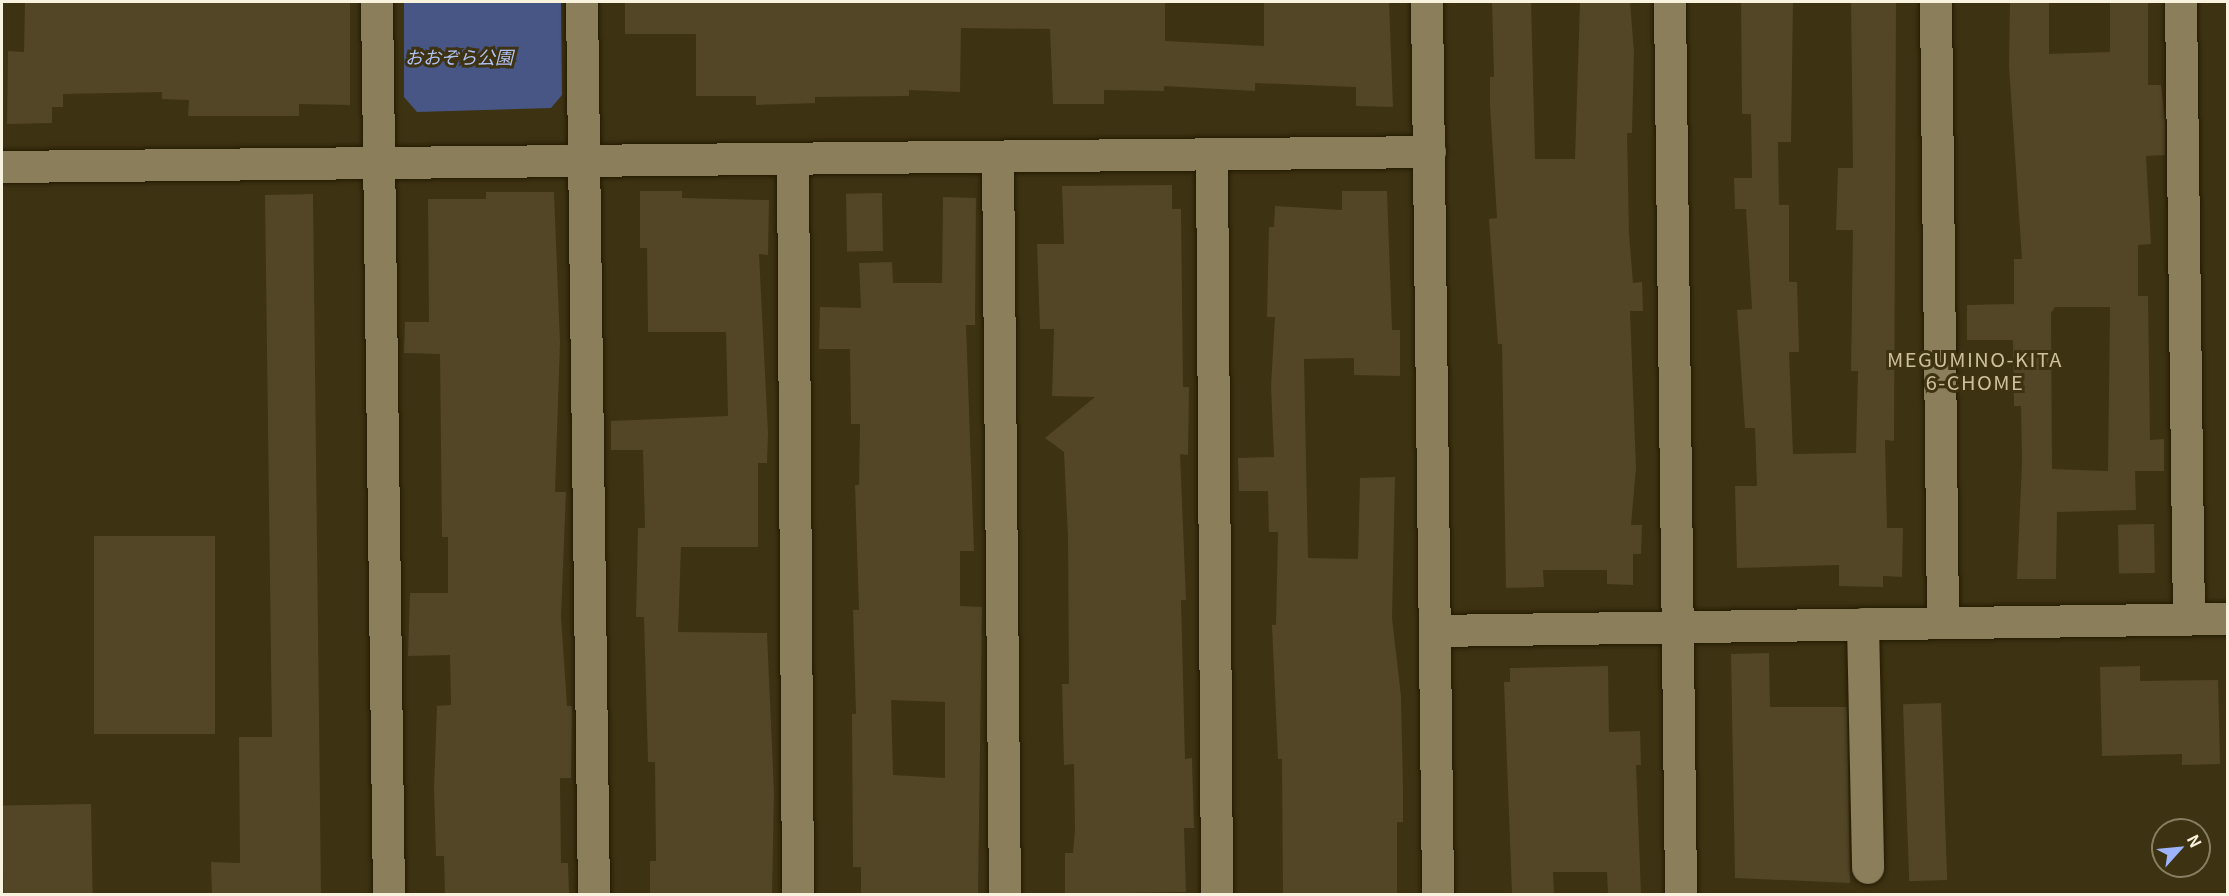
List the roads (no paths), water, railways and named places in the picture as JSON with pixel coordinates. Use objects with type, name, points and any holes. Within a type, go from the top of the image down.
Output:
[{"type":"street","points":[[377,2],[389,894]]},
{"type":"street","points":[[582,2],[582,158],[594,894]]},
{"type":"street","points":[[1427,2],[1438,894]]},
{"type":"street","points":[[1670,2],[1680,894]]},
{"type":"street","points":[[1936,2],[1943,623]]},
{"type":"street","points":[[2181,2],[2188,619]]},
{"type":"street","points":[[2,167],[378,159],[793,159],[1430,152]]},
{"type":"street","points":[[1212,154],[1217,894]]},
{"type":"street","points":[[998,157],[1005,894]]},
{"type":"street","points":[[793,159],[798,894]]},
{"type":"street","points":[[1435,631],[1677,625],[2228,619]]},
{"type":"street","points":[[1863,624],[1868,868]]},
{"type":"district","name":"MEGUMINO-KITA 6-CHOME","points":[[1975,370]]},
{"type":"park label","name":"おおぞら公園","points":[[459,56]]}]
